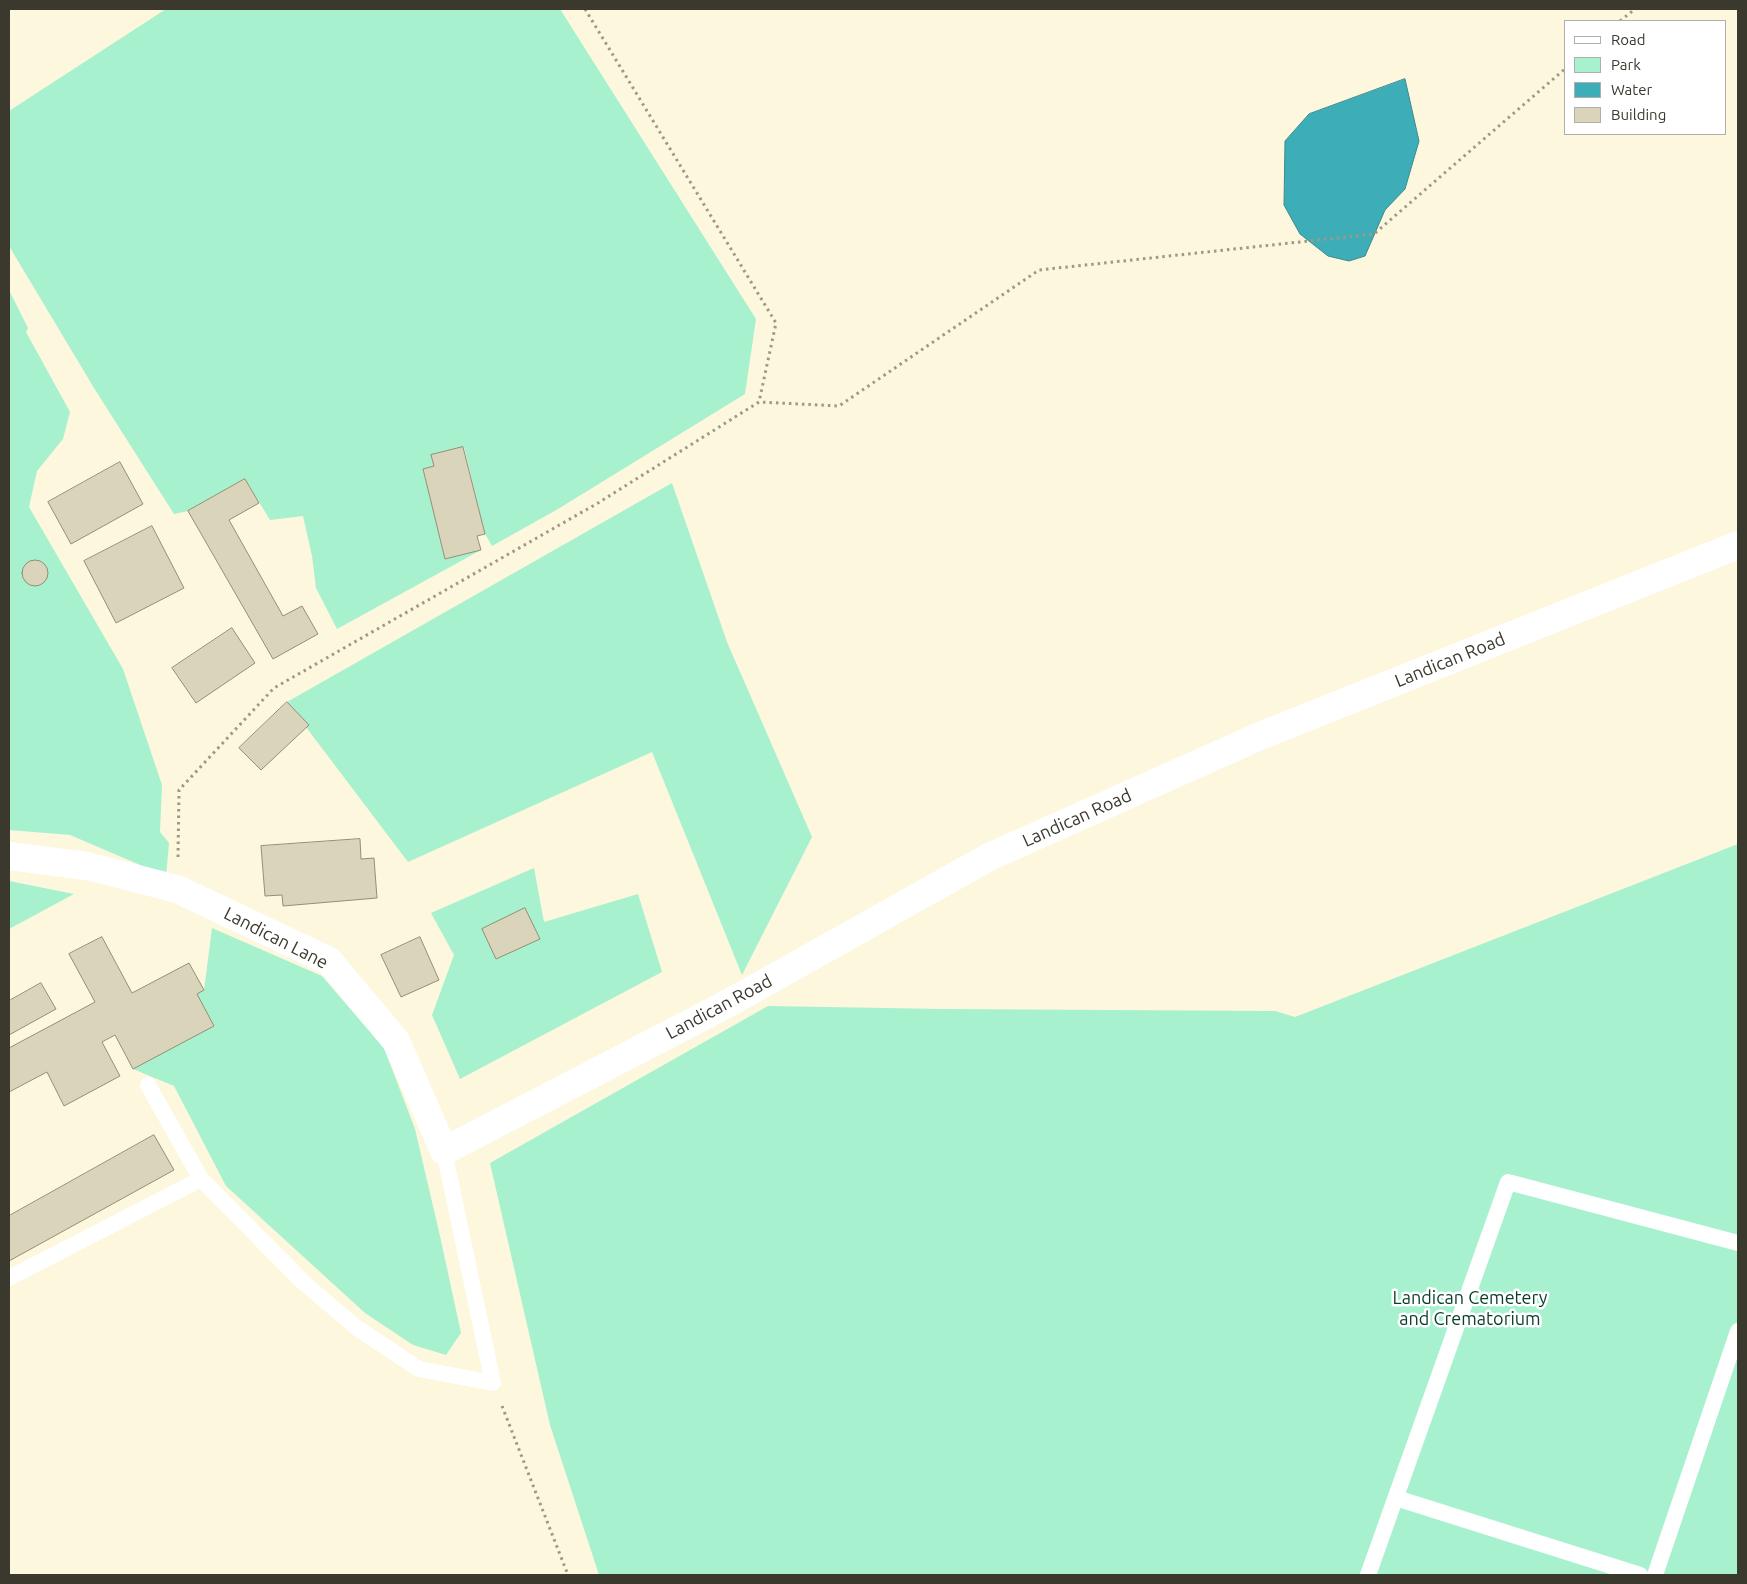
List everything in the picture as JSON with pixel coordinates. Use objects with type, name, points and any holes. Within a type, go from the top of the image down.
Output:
[{"type":"street","name":"Landican Road","points":[[444,1152],[727,1004],[989,857],[1260,736],[1738,545]]},
{"type":"street","name":"Landican Lane","points":[[9,856],[87,866],[178,889],[329,961],[396,1041],[444,1152]]},
{"type":"lane","points":[[148,1085],[201,1179],[304,1283],[357,1328],[419,1369],[492,1382],[444,1152]]},
{"type":"lane","points":[[9,1278],[201,1179]]},
{"type":"lane","points":[[1368,1575],[1508,1182],[1738,1243]]},
{"type":"lane","points":[[1655,1575],[1738,1331]]},
{"type":"lane","points":[[1396,1498],[1640,1575]]},
{"type":"path","points":[[585,9],[776,323],[759,402]]},
{"type":"path","points":[[1621,20],[1635,9]]},
{"type":"path","points":[[178,889],[179,790],[274,688],[598,503],[759,402],[839,406],[1039,270],[1374,234],[1564,70]]},
{"type":"path","points":[[492,1382],[568,1575]]},
{"type":"green space","points":[[166,9],[560,9],[756,319],[745,394],[558,509],[492,546],[485,534],[464,447],[431,455],[434,466],[423,469],[445,559],[481,550],[337,629],[316,588],[312,556],[303,516],[270,520],[245,479],[188,511],[174,514],[94,388],[9,246],[9,111]]},
{"type":"green space","points":[[9,290],[28,328],[26,332],[70,412],[63,439],[37,471],[29,507],[123,669],[162,785],[160,832],[169,843],[166,876],[70,835],[9,830]]},
{"type":"green space","points":[[672,483],[727,642],[812,837],[742,975],[652,752],[408,862],[287,702]]},
{"type":"green space","name":"Landican Cemetery and Crematorium","points":[[1738,844],[1738,1575],[599,1575],[550,1425],[490,1163],[768,1006],[1275,1011],[1295,1017]]},
{"type":"green space","points":[[534,868],[544,922],[638,894],[662,972],[460,1079],[432,1015],[454,955],[431,913]]},
{"type":"green space","points":[[9,881],[74,894],[9,929]]},
{"type":"green space","points":[[212,928],[322,976],[384,1048],[415,1129],[461,1333],[446,1355],[413,1345],[365,1313],[226,1186],[174,1086],[133,1069],[197,994],[204,990]]},
{"type":"water","points":[[1405,79],[1419,141],[1405,189],[1385,210],[1365,256],[1349,261],[1328,256],[1300,234],[1284,205],[1285,141],[1309,114]]},
{"type":"building","points":[[463,447],[485,534],[477,536],[481,550],[445,559],[423,469],[434,466],[431,455]]},
{"type":"building","points":[[120,462],[143,504],[71,544],[48,502]]},
{"type":"building","points":[[245,479],[259,503],[229,520],[283,616],[302,606],[318,634],[273,659],[188,511]]},
{"type":"building","points":[[152,526],[184,588],[116,623],[84,561]]},
{"type":"building","points":[[35,560],[44,564],[48,573],[44,582],[35,586],[26,582],[22,573],[26,564]]},
{"type":"building","points":[[232,628],[255,663],[196,703],[172,668]]},
{"type":"building","points":[[287,702],[309,725],[261,770],[239,748]]},
{"type":"building","points":[[360,839],[361,859],[374,858],[377,898],[283,906],[282,895],[265,896],[261,846]]},
{"type":"building","points":[[525,908],[540,939],[496,959],[482,929]]},
{"type":"building","points":[[102,937],[132,993],[189,963],[204,990],[197,994],[214,1026],[133,1069],[115,1035],[102,1042],[120,1076],[64,1106],[47,1072],[9,1092],[9,1048],[95,1002],[69,954]]},
{"type":"building","points":[[420,937],[439,980],[401,997],[381,955]]},
{"type":"building","points":[[41,983],[56,1009],[9,1035],[9,1001]]},
{"type":"building","points":[[154,1135],[174,1170],[9,1261],[9,1216]]}]
